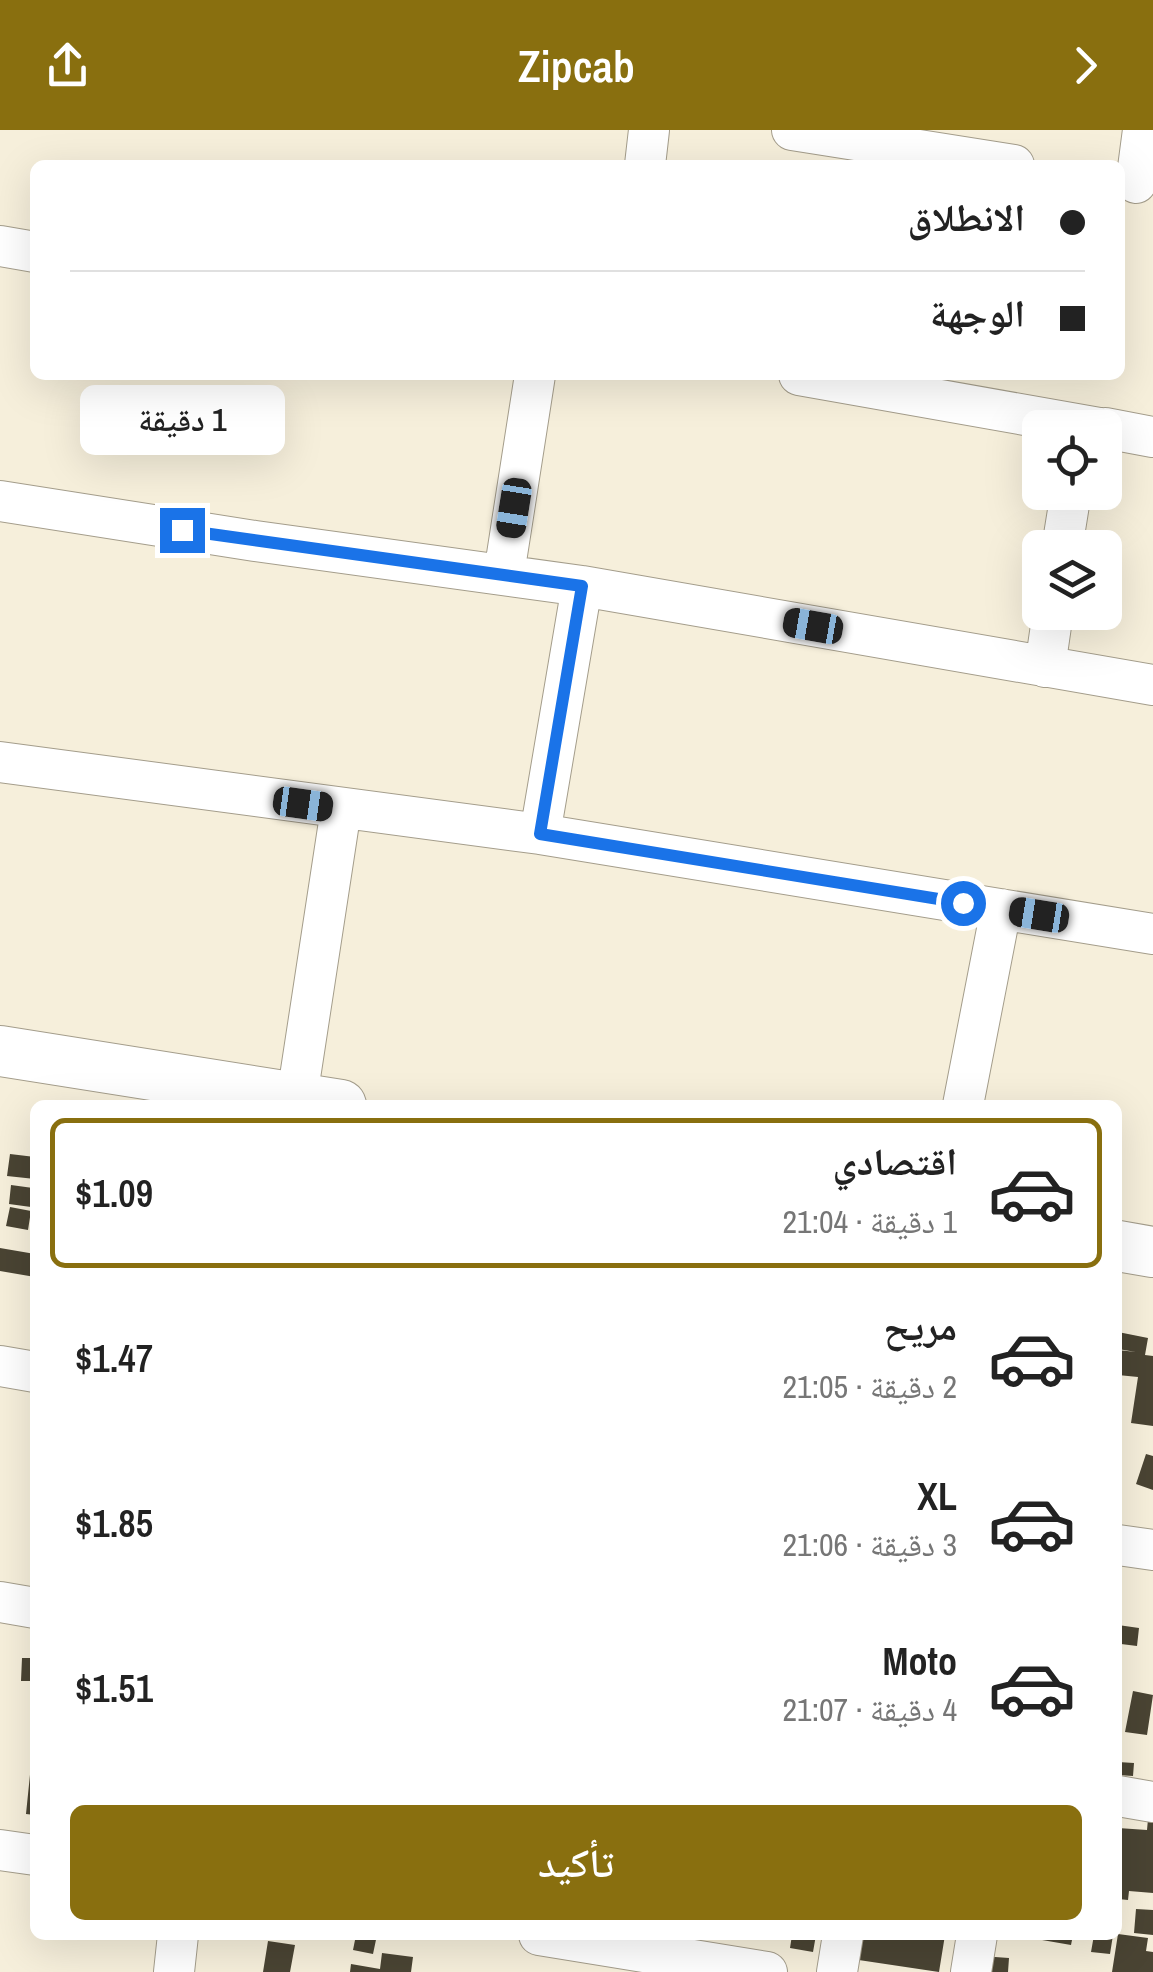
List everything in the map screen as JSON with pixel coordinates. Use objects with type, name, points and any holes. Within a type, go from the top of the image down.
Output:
[{"type":"street","points":[[646,160],[650,130]]},
{"type":"street","points":[[792,130],[982,160]]},
{"type":"street","points":[[1136,183],[1143,130]]},
{"type":"street","points":[[0,246],[30,251]]},
{"type":"street","points":[[504,574],[533,380]]},
{"type":"street","points":[[862,380],[963,388],[1035,410]]},
{"type":"street","points":[[1122,432],[1153,437]]},
{"type":"street","points":[[0,501],[582,586],[1153,684]]},
{"type":"street","points":[[540,834],[582,586]]},
{"type":"street","points":[[1044,667],[1050,630]]},
{"type":"street","points":[[0,762],[540,834],[1153,934]]},
{"type":"street","points":[[319,1100],[341,809]]},
{"type":"street","points":[[964,1100],[1001,909]]},
{"type":"street","points":[[0,1051],[313,1100]]},
{"type":"street","points":[[1122,1247],[1153,1252]]},
{"type":"street","points":[[0,1366],[30,1371]]},
{"type":"street","points":[[1122,1546],[1153,1550]]},
{"type":"street","points":[[0,1602],[30,1607]]},
{"type":"street","points":[[1122,1797],[1153,1802]]},
{"type":"street","points":[[0,1850],[30,1854]]},
{"type":"street","points":[[174,1972],[177,1940]]},
{"type":"street","points":[[547,1940],[576,1957],[762,1972]]},
{"type":"street","points":[[837,1972],[842,1940]]},
{"type":"street","points":[[971,1972],[976,1940]]},
{"type":"building","points":[[10,1154],[30,1156],[30,1178],[7,1176]]},
{"type":"building","points":[[11,1185],[30,1188],[30,1207],[9,1204]]},
{"type":"building","points":[[10,1207],[30,1211],[28,1230],[6,1226]]},
{"type":"building","points":[[0,1248],[30,1253],[30,1276],[0,1271]]},
{"type":"building","points":[[1122,1333],[1148,1338],[1145,1355],[1153,1356],[1153,1426],[1131,1423],[1138,1377],[1122,1375],[1122,1350],[1136,1352],[1122,1350]]},
{"type":"building","points":[[1146,1454],[1153,1456],[1153,1490],[1136,1484]]},
{"type":"building","points":[[1122,1626],[1139,1628],[1137,1646],[1122,1644]]},
{"type":"building","points":[[22,1658],[30,1658],[30,1681],[21,1681]]},
{"type":"building","points":[[1133,1691],[1153,1695],[1147,1735],[1125,1732]]},
{"type":"building","points":[[1122,1762],[1134,1763],[1133,1776],[1122,1775]]},
{"type":"building","points":[[30,1775],[30,1814],[26,1814]]},
{"type":"building","points":[[1148,1819],[1153,1819],[1153,1893],[1129,1891],[1128,1900],[1122,1899],[1122,1828],[1147,1830]]},
{"type":"building","points":[[1136,1909],[1153,1910],[1153,1935],[1134,1933]]},
{"type":"building","points":[[1122,1935],[1148,1938],[1146,1951],[1153,1952],[1153,1972],[1112,1972],[1117,1940],[1122,1940]]},
{"type":"building","points":[[355,1940],[376,1940],[373,1954],[353,1950]]},
{"type":"building","points":[[791,1940],[815,1940],[813,1952],[790,1948]]},
{"type":"building","points":[[855,1940],[944,1940],[939,1972],[852,1959]]},
{"type":"building","points":[[1042,1940],[1072,1940],[1071,1945]]},
{"type":"building","points":[[1093,1940],[1112,1940],[1110,1954],[1091,1952]]},
{"type":"building","points":[[268,1941],[295,1945],[290,1972],[263,1972]]},
{"type":"building","points":[[382,1953],[413,1957],[411,1972],[350,1972],[351,1964],[380,1969]]},
{"type":"building","points":[[981,1956],[1009,1958],[1008,1972],[980,1972]]},
{"type":"route","points":[[182,530],[582,586],[540,834],[963,903]]}]
